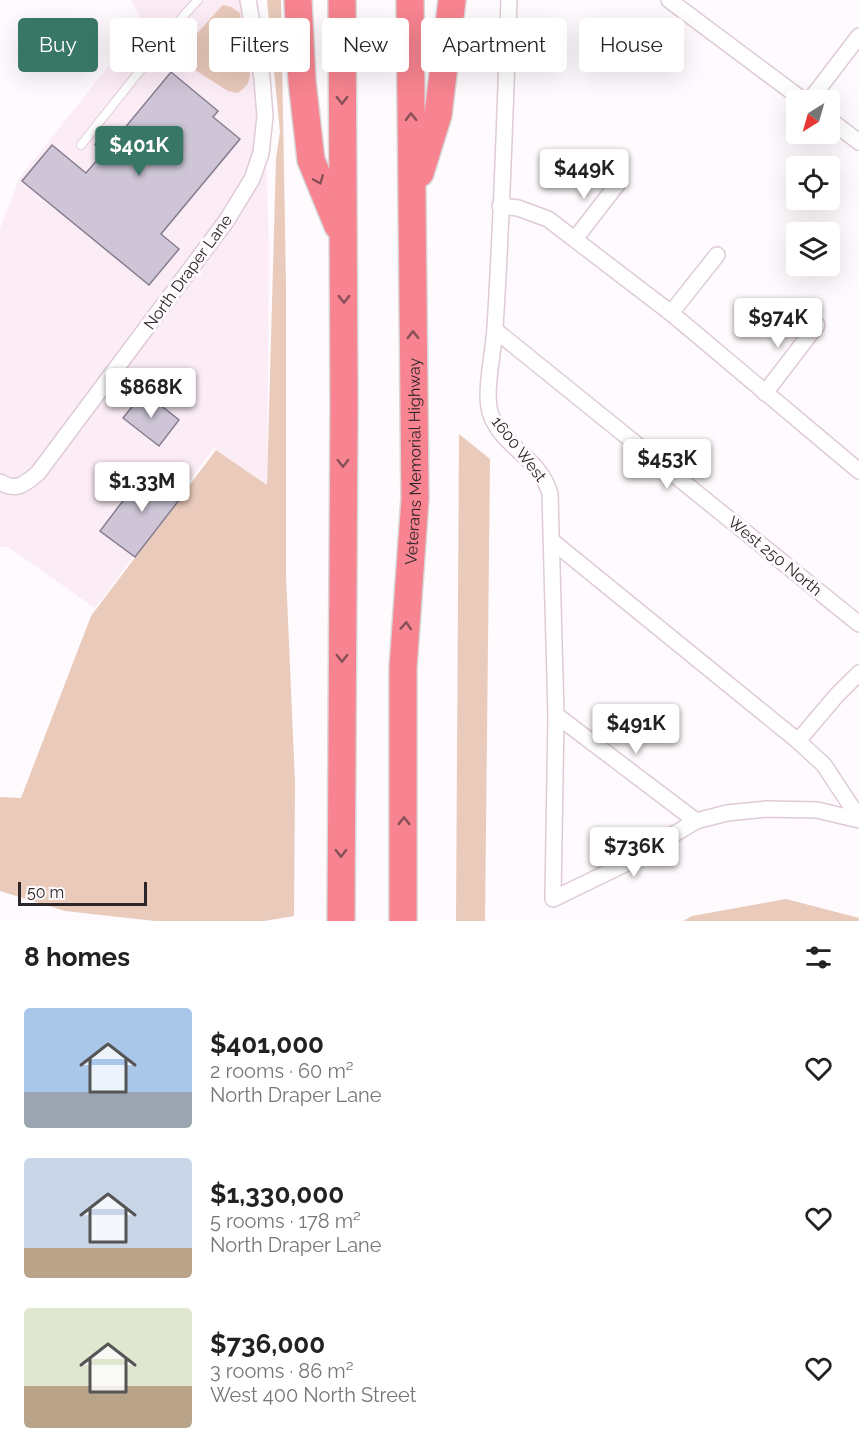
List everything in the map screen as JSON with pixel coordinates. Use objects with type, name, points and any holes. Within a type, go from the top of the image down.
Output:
[{"type":"highway","points":[[298,0],[302,81],[310,160],[344,241]]},
{"type":"highway","points":[[341,917],[344,241],[342,0]]},
{"type":"highway","name":"Veterans Memorial Highway","points":[[403,921],[404,668],[415,499],[410,0]]},
{"type":"highway","points":[[412,197],[438,116],[452,0]]},
{"type":"street","name":"North Draper Lane","points":[[0,482],[8,487],[23,485],[38,473],[227,220],[252,179],[261,153],[265,116],[262,78],[248,0]]},
{"type":"street","name":"1600 West","points":[[509,0],[495,330],[488,397],[490,414],[499,429],[541,473],[550,494],[556,715],[553,899],[623,866],[696,822]]},
{"type":"street","points":[[669,0],[790,90]]},
{"type":"street","points":[[818,90],[859,36]]},
{"type":"street","points":[[840,128],[859,142]]},
{"type":"street","points":[[575,239],[619,182]]},
{"type":"street","points":[[500,206],[518,208],[548,219],[671,313],[859,469]]},
{"type":"street","points":[[671,313],[717,255]]},
{"type":"street","points":[[765,393],[817,325]]},
{"type":"street","name":"West 250 North","points":[[495,330],[859,624]]},
{"type":"street","points":[[552,541],[798,741],[824,765],[859,819]]},
{"type":"street","points":[[798,741],[859,672]]},
{"type":"street","points":[[556,715],[696,822],[727,813],[766,809],[817,810],[859,819]]},
{"type":"lane","points":[[81,145],[198,0]]},
{"type":"shaded area","points":[[131,0],[248,0],[251,18],[209,18],[209,72],[259,72],[265,116],[269,250],[267,485],[214,448],[95,608],[8,547],[0,547],[0,228],[20,177],[110,64],[110,72],[197,72],[197,18],[140,18]]},
{"type":"shaded area","points":[[267,0],[281,0],[281,18],[269,18]]},
{"type":"shaded area","points":[[223,5],[240,13],[241,18],[211,18]]},
{"type":"shaded area","points":[[209,20],[209,72],[250,72],[247,85],[238,93],[228,91],[197,71],[197,34]]},
{"type":"shaded area","points":[[274,72],[282,72],[286,284],[286,575],[295,782],[294,916],[264,921],[155,921],[65,911],[0,891],[0,797],[21,798],[91,616],[216,450],[267,485],[276,158],[280,132]]},
{"type":"shaded area","points":[[459,434],[490,459],[485,921],[456,921]]},
{"type":"shaded area","points":[[786,899],[859,918],[859,921],[683,921],[692,916]]},
{"type":"building","points":[[171,72],[218,111],[213,117],[240,139],[161,234],[179,249],[149,285],[22,181],[52,145],[86,173],[104,152],[95,145],[110,127],[119,135]]},
{"type":"building","points":[[144,392],[179,420],[159,446],[123,418]]},
{"type":"building","points":[[148,468],[183,495],[135,557],[100,531]]}]
